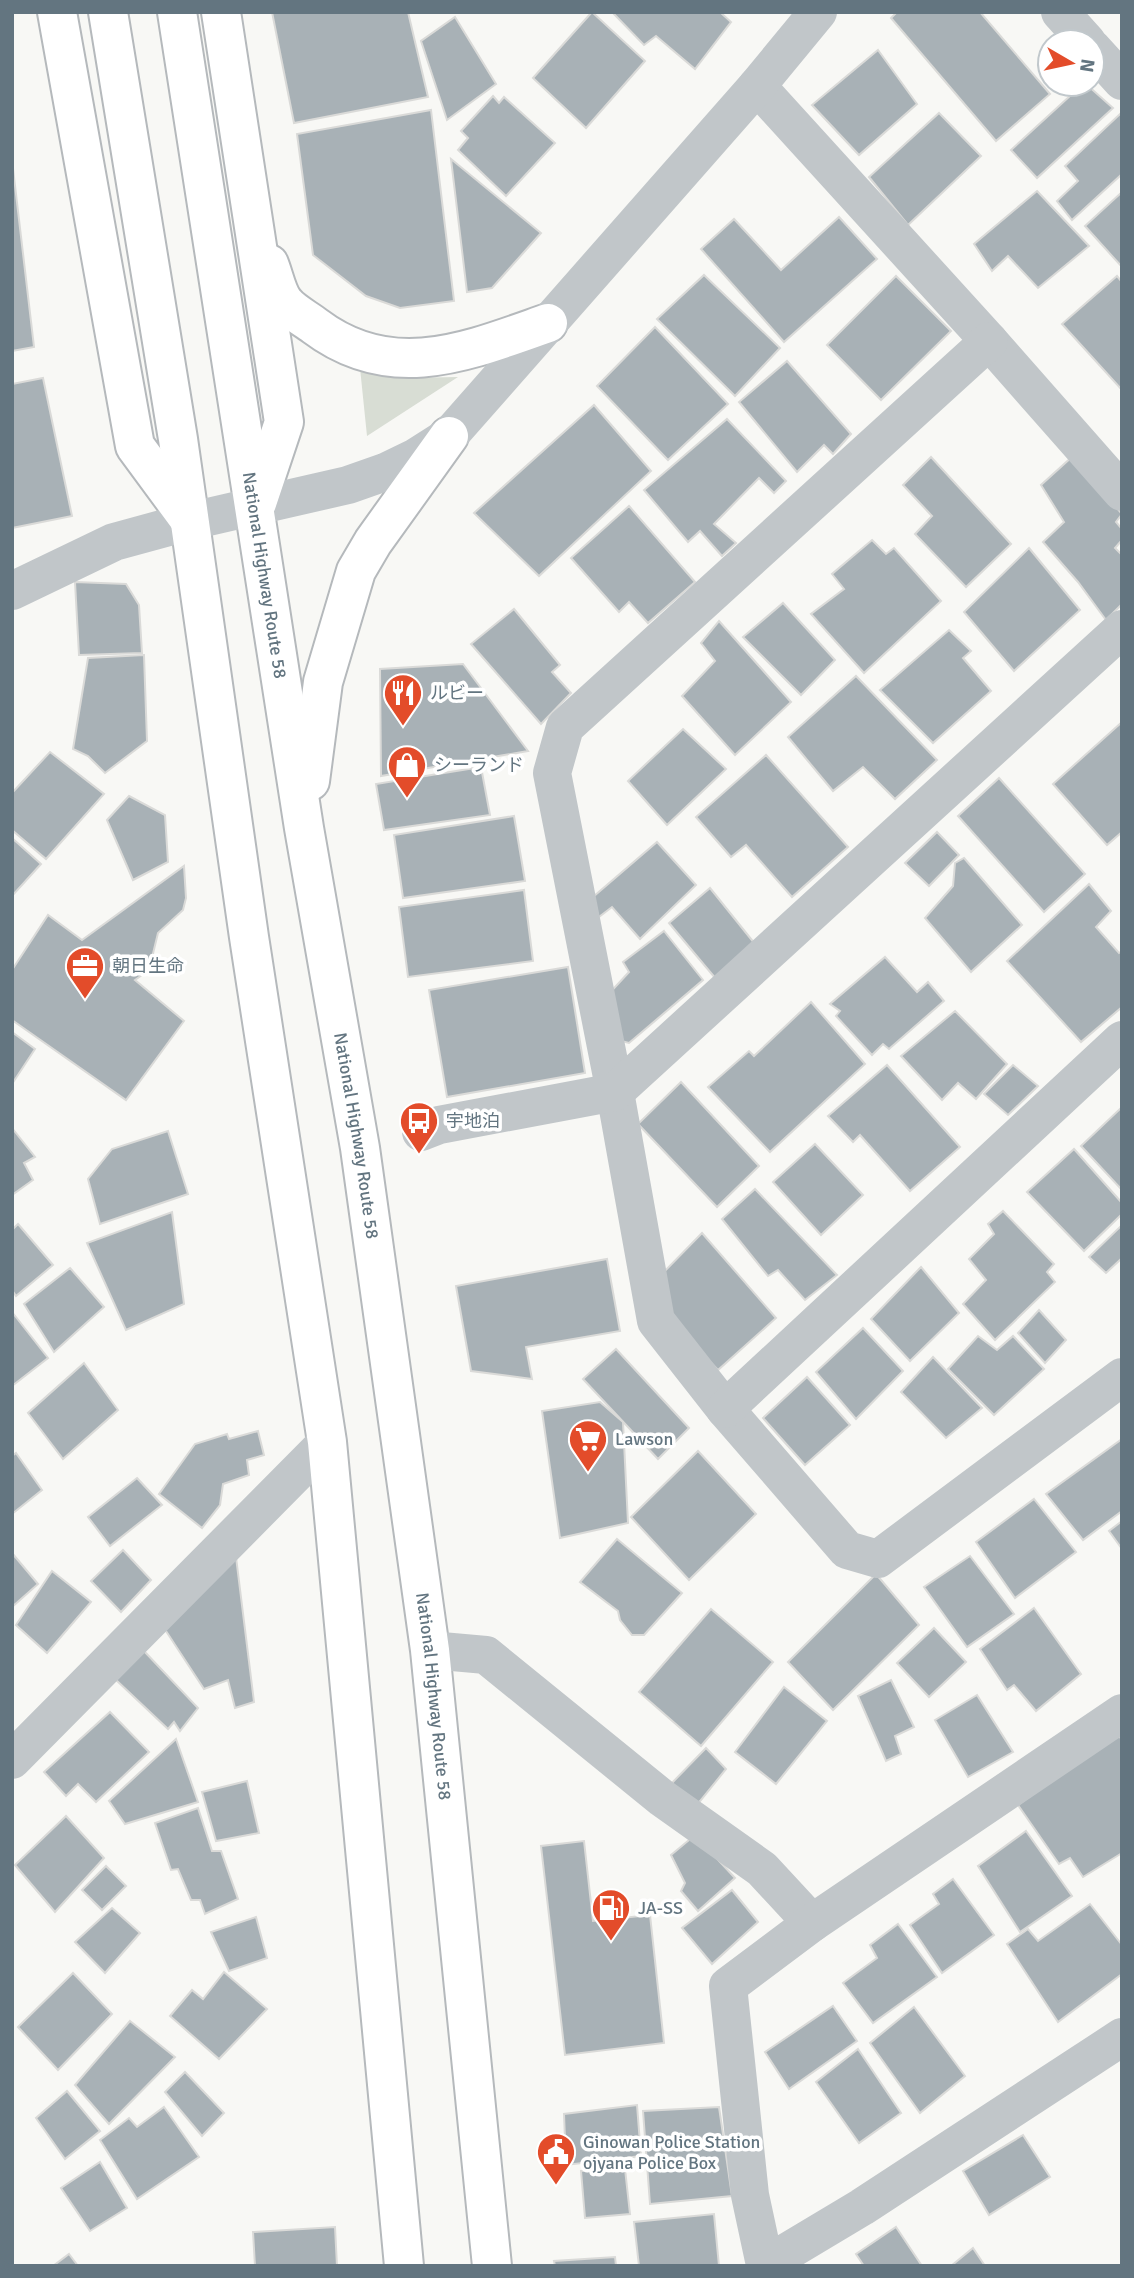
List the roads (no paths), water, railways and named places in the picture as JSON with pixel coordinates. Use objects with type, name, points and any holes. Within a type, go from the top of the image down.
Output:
[{"type":"highway","points":[[57,12],[135,446],[191,521]]},
{"type":"highway","name":"National Highway Route 58","points":[[177,12],[304,828],[360,1148],[430,1650],[492,2266]]},
{"type":"highway","points":[[221,12],[284,422],[255,508]]},
{"type":"highway","points":[[109,13],[191,521],[249,937],[327,1442],[404,2266]]},
{"type":"highway","points":[[254,226],[285,303],[331,338],[368,353],[419,359],[467,351],[548,323]]},
{"type":"highway","points":[[304,828],[323,682],[356,570],[449,436]]},
{"type":"street","points":[[12,591],[114,542],[373,477],[416,457],[449,436],[757,86],[818,12]]},
{"type":"street","points":[[1060,12],[1074,28]]},
{"type":"street","points":[[1106,63],[1122,81]]},
{"type":"street","points":[[757,86],[1122,492]]},
{"type":"street","points":[[989,341],[565,727],[552,774],[615,1092],[656,1321],[725,1409],[847,1550],[878,1559],[1122,1377]]},
{"type":"street","points":[[421,1132],[439,1125],[615,1092],[1122,629]]},
{"type":"street","points":[[725,1409],[1122,1040]]},
{"type":"street","points":[[12,1760],[327,1442]]},
{"type":"street","points":[[430,1650],[486,1655],[662,1798],[762,1869],[812,1923]]},
{"type":"street","points":[[1122,1713],[812,1923],[728,1986],[750,2195],[765,2265],[862,2207],[1122,2037]]},
{"type":"place","name":"ルビー","points":[[403,727]]},
{"type":"place","name":"シーランド","points":[[407,799]]},
{"type":"place","name":"朝日生命","points":[[85,1000]]},
{"type":"place","name":"宇地泊","points":[[419,1155]]},
{"type":"place","name":"Lawson","points":[[588,1473]]},
{"type":"place","name":"JA-SS","points":[[611,1942]]},
{"type":"place","name":"Ginowan Police Station ojyana Police Box","points":[[556,2186]]}]
